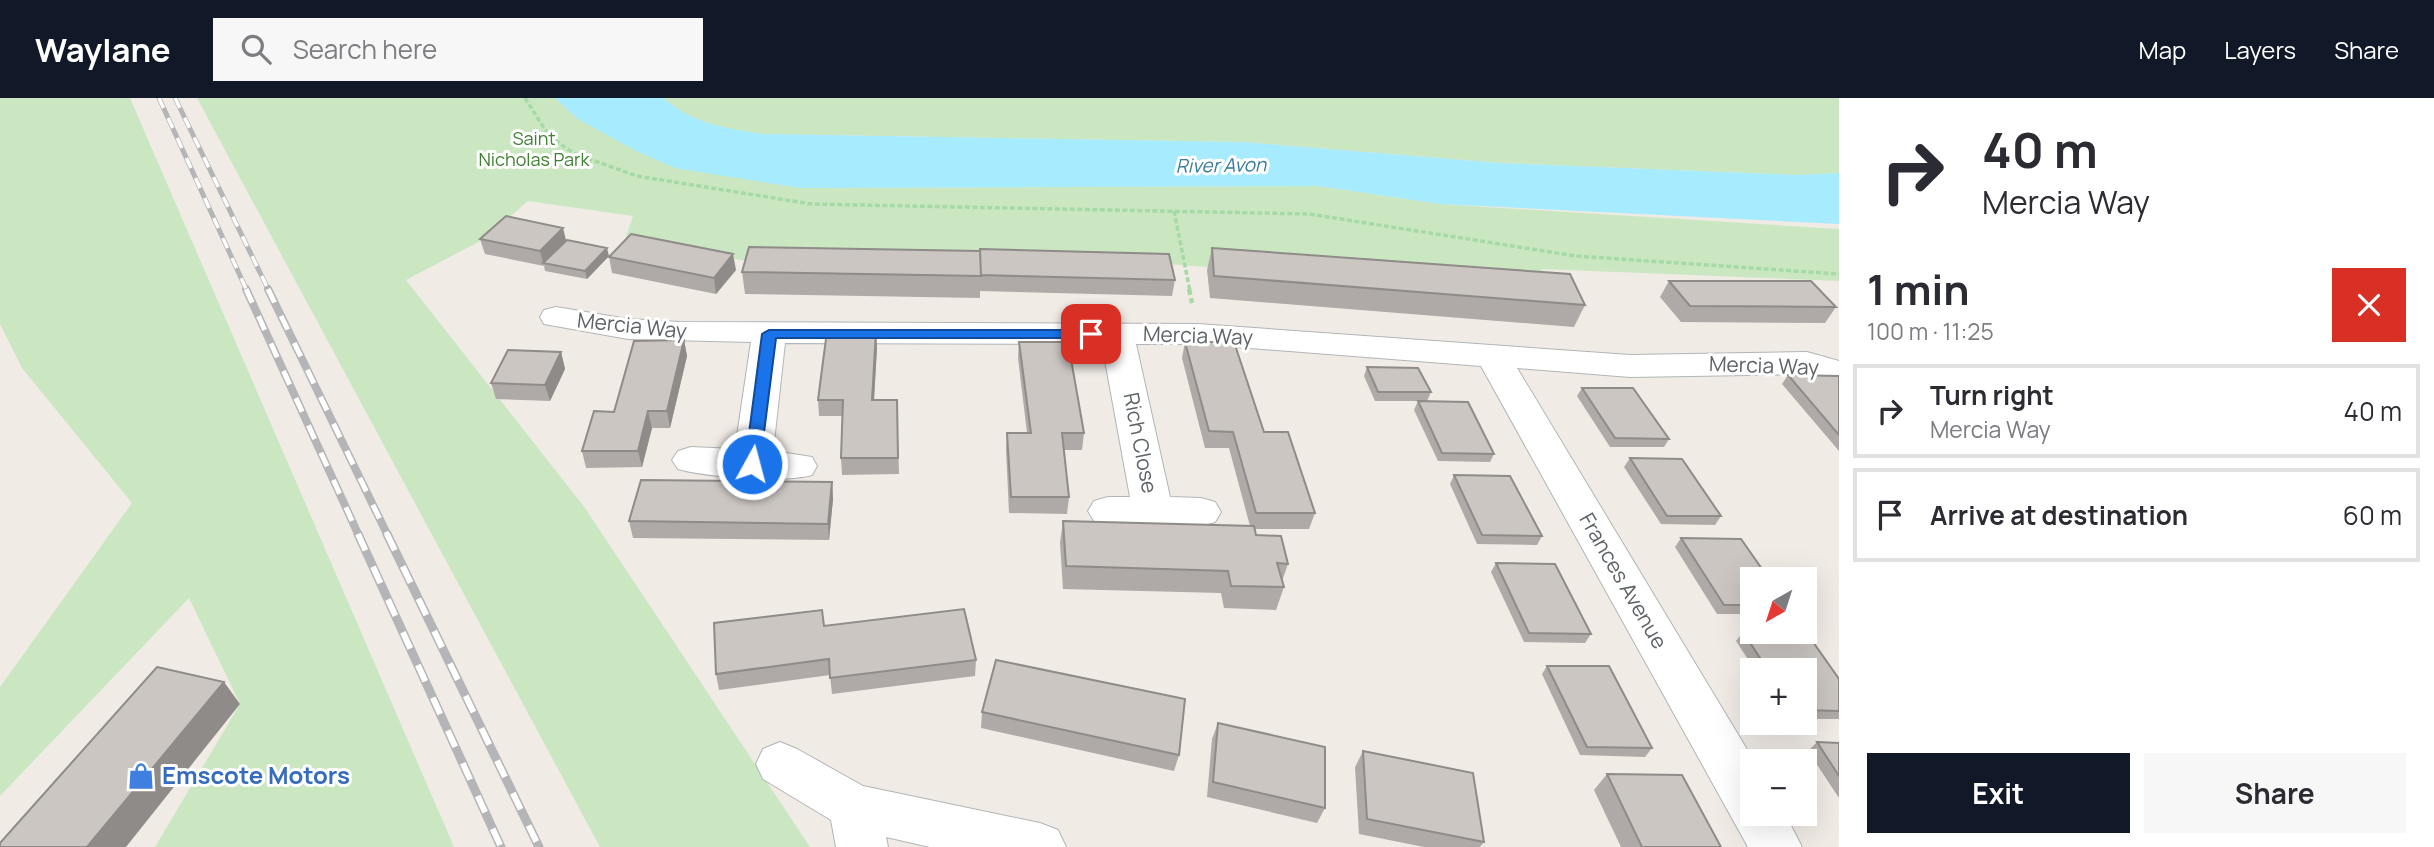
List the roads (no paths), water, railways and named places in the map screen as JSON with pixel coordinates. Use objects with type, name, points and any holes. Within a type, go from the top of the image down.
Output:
[{"type":"street","name":"Mercia Way","points":[[556,317],[628,329],[769,334],[1234,336],[1630,366],[1807,363],[1839,372]]},
{"type":"street","points":[[752,464],[769,334]]},
{"type":"street","name":"Rich Close","points":[[1117,334],[1153,512]]},
{"type":"street","name":"Frances Avenue","points":[[1493,357],[1740,783]]},
{"type":"street","points":[[691,460],[798,466]]},
{"type":"street","name":"Rich Close","points":[[1108,511],[1201,512]]},
{"type":"street","points":[[780,764],[858,827],[1040,847]]},
{"type":"street","points":[[1764,826],[1776,847]]},
{"type":"water","name":"River Avon","points":[[555,98],[663,98],[698,119],[722,127],[763,134],[1243,142],[1500,163],[1796,175],[1839,173],[1839,224],[1440,204],[1318,186],[800,188],[675,168],[636,151],[578,119]]},
{"type":"railway","points":[[159,98],[247,291]]},
{"type":"railway","points":[[175,98],[269,291]]},
{"type":"railway","points":[[246,289],[359,536]]},
{"type":"railway","points":[[268,289],[388,536]]},
{"type":"railway","points":[[358,534],[501,847]]},
{"type":"railway","points":[[387,534],[539,847]]},
{"type":"place","name":"Emscote Motors","points":[[141,776]]},
{"type":"park label","name":"Saint Nicholas Park","points":[[534,149]]}]
